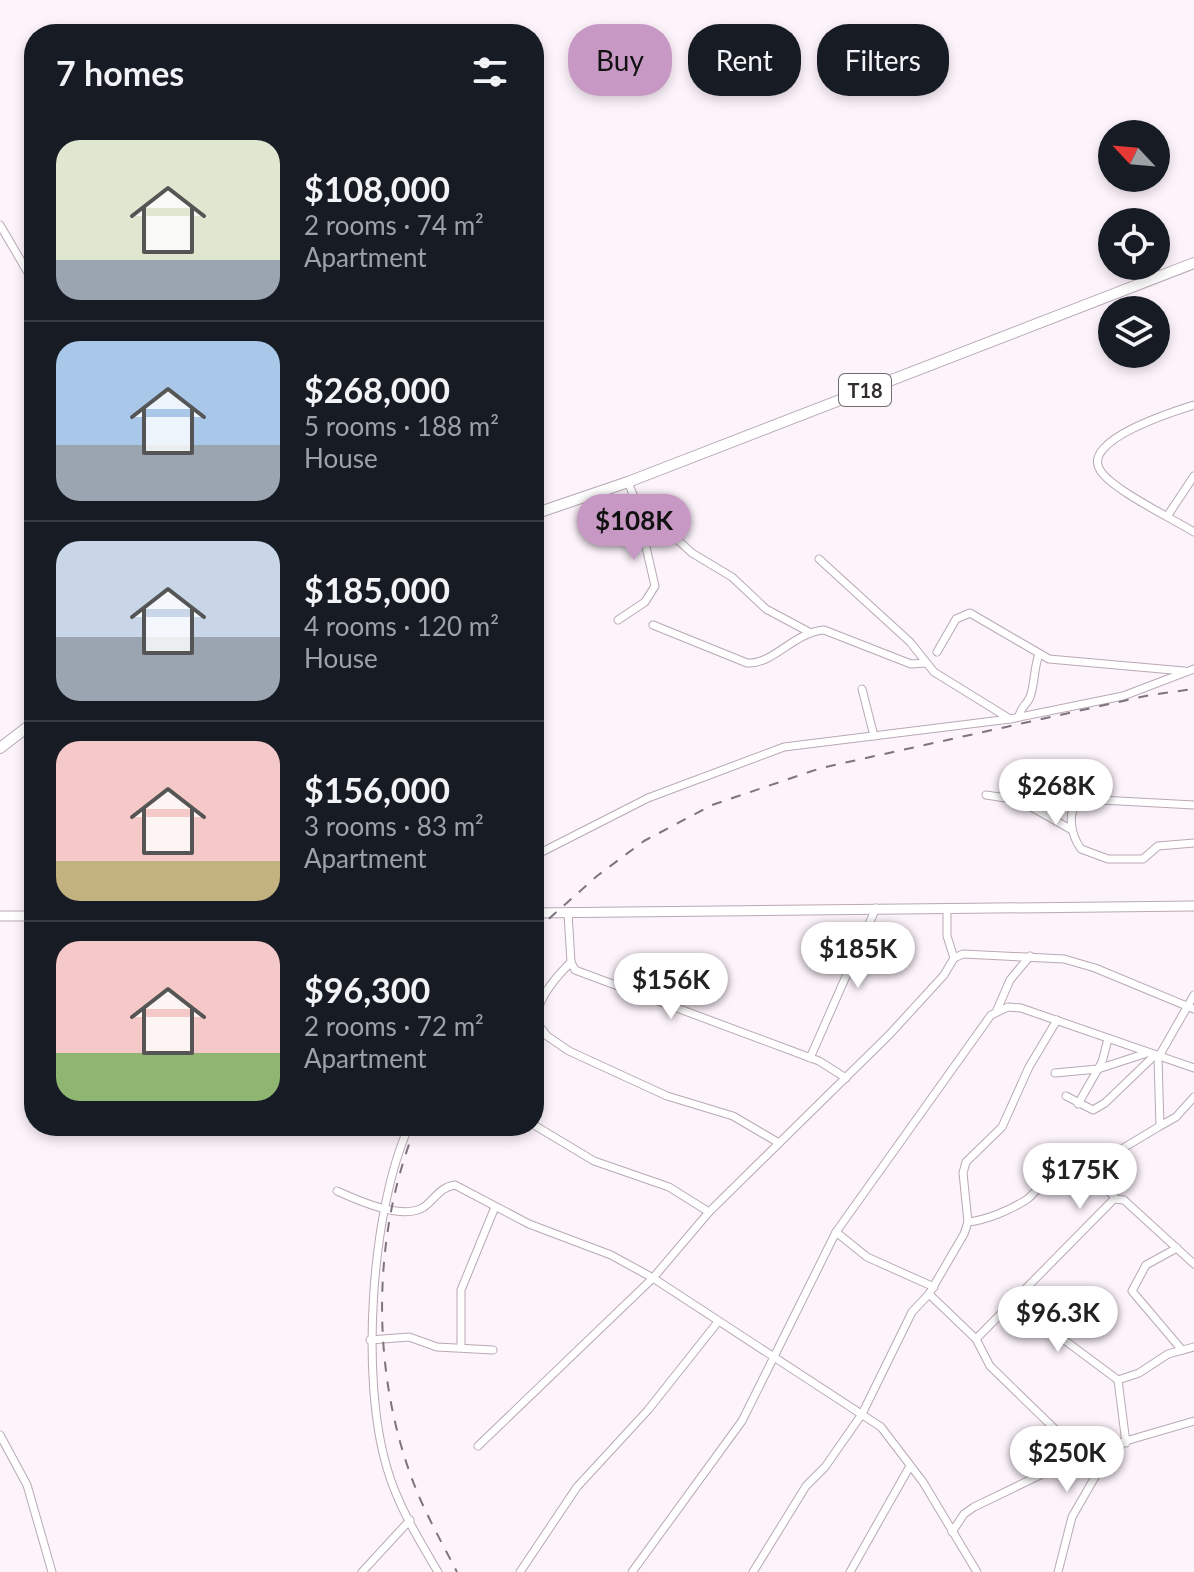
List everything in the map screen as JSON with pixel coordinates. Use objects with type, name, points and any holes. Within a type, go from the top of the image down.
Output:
[{"type":"highway","name":"T18","points":[[544,511],[628,482],[1194,263]]},
{"type":"highway","points":[[0,748],[24,730]]},
{"type":"main road","points":[[544,913],[1194,906]]},
{"type":"main road","points":[[0,916],[24,916]]},
{"type":"street","points":[[0,225],[24,266]]},
{"type":"street","points":[[1194,405],[1159,417],[1107,442],[1100,453],[1100,471],[1149,506],[1194,532]]},
{"type":"street","points":[[1168,515],[1194,476]]},
{"type":"street","points":[[618,620],[645,602],[655,586],[636,502],[628,482]]},
{"type":"street","points":[[636,502],[692,553],[732,577],[757,602],[809,632]]},
{"type":"street","points":[[819,559],[863,596],[941,677],[1010,719]]},
{"type":"street","points":[[937,652],[956,619],[970,613],[1039,654],[1057,661],[1094,661],[1190,670]]},
{"type":"street","points":[[653,625],[756,664],[809,632],[824,630],[911,664],[926,663]]},
{"type":"street","points":[[1019,717],[1020,709],[1031,693],[1031,677],[1039,654]]},
{"type":"street","points":[[544,851],[635,804],[730,765],[804,743],[1010,719],[1123,696],[1190,670]]},
{"type":"street","points":[[862,689],[874,736]]},
{"type":"street","points":[[986,795],[1019,800],[1033,811],[1072,830]]},
{"type":"street","points":[[1194,805],[1082,799],[1072,811],[1072,830],[1081,849],[1108,859],[1143,859],[1158,846],[1194,843]]},
{"type":"street","points":[[810,1058],[876,908]]},
{"type":"street","points":[[947,908],[947,936],[954,958]]},
{"type":"street","points":[[568,913],[571,962],[580,973],[810,1058],[846,1078]]},
{"type":"street","points":[[478,1446],[653,1278],[709,1212],[921,1001],[954,958],[961,954],[1030,956],[1086,964],[1191,1008]]},
{"type":"street","points":[[632,1572],[736,1431],[836,1232],[874,1183],[933,1093],[997,1010],[1010,980],[1030,956]]},
{"type":"street","points":[[544,998],[571,962]]},
{"type":"street","points":[[1066,1096],[1093,1110],[1105,1103],[1153,1056],[1191,1008],[1194,995]]},
{"type":"street","points":[[997,1010],[1021,1008],[1194,1068]]},
{"type":"street","points":[[753,1572],[806,1486],[825,1467],[862,1414],[905,1325],[931,1290],[968,1222],[963,1173],[966,1162],[1002,1127],[1029,1067],[1057,1020]]},
{"type":"street","points":[[544,1032],[569,1051],[667,1096],[733,1116],[779,1143]]},
{"type":"street","points":[[1078,1104],[1098,1069],[1108,1039]]},
{"type":"street","points":[[1055,1073],[1098,1069],[1153,1056]]},
{"type":"street","points":[[1153,1056],[1160,1126]]},
{"type":"street","points":[[1120,1150],[1176,1117],[1194,1097]]},
{"type":"street","points":[[544,1131],[594,1161],[669,1187],[709,1212]]},
{"type":"street","points":[[406,1136],[388,1189],[370,1340],[383,1451],[392,1484],[438,1572]]},
{"type":"street","points":[[968,1222],[988,1218],[1028,1199],[1055,1169],[1073,1162],[1083,1165],[1116,1199],[1124,1200],[1194,1264]]},
{"type":"street","points":[[337,1191],[361,1203],[386,1208],[419,1209],[444,1188],[455,1185],[495,1207],[611,1255],[653,1278],[717,1323],[773,1355],[881,1427],[937,1504],[977,1572]]},
{"type":"street","points":[[976,1339],[1116,1199]]},
{"type":"street","points":[[461,1347],[461,1290],[495,1207]]},
{"type":"street","points":[[836,1232],[867,1257],[931,1290],[976,1339],[990,1366],[1061,1435],[1088,1452]]},
{"type":"street","points":[[1177,1248],[1146,1265],[1132,1291],[1182,1350]]},
{"type":"street","points":[[1009,1306],[1028,1313],[1118,1380],[1123,1444],[1099,1470],[1072,1517],[1058,1572]]},
{"type":"street","points":[[520,1572],[577,1487],[648,1410],[717,1323]]},
{"type":"street","points":[[370,1340],[402,1337],[437,1347],[493,1350]]},
{"type":"street","points":[[1118,1380],[1134,1376],[1168,1354],[1194,1347]]},
{"type":"street","points":[[952,1532],[964,1514],[974,1507],[1088,1452],[1194,1421]]},
{"type":"street","points":[[0,1435],[27,1485],[52,1572]]},
{"type":"street","points":[[850,1572],[910,1466]]},
{"type":"street","points":[[362,1572],[410,1520]]},
{"type":"railway","points":[[544,923],[597,876],[644,841],[712,805],[821,768],[1150,695],[1194,689]]},
{"type":"railway","points":[[413,1136],[390,1218],[384,1266],[382,1314],[385,1363],[405,1457],[421,1501],[457,1572]]}]
